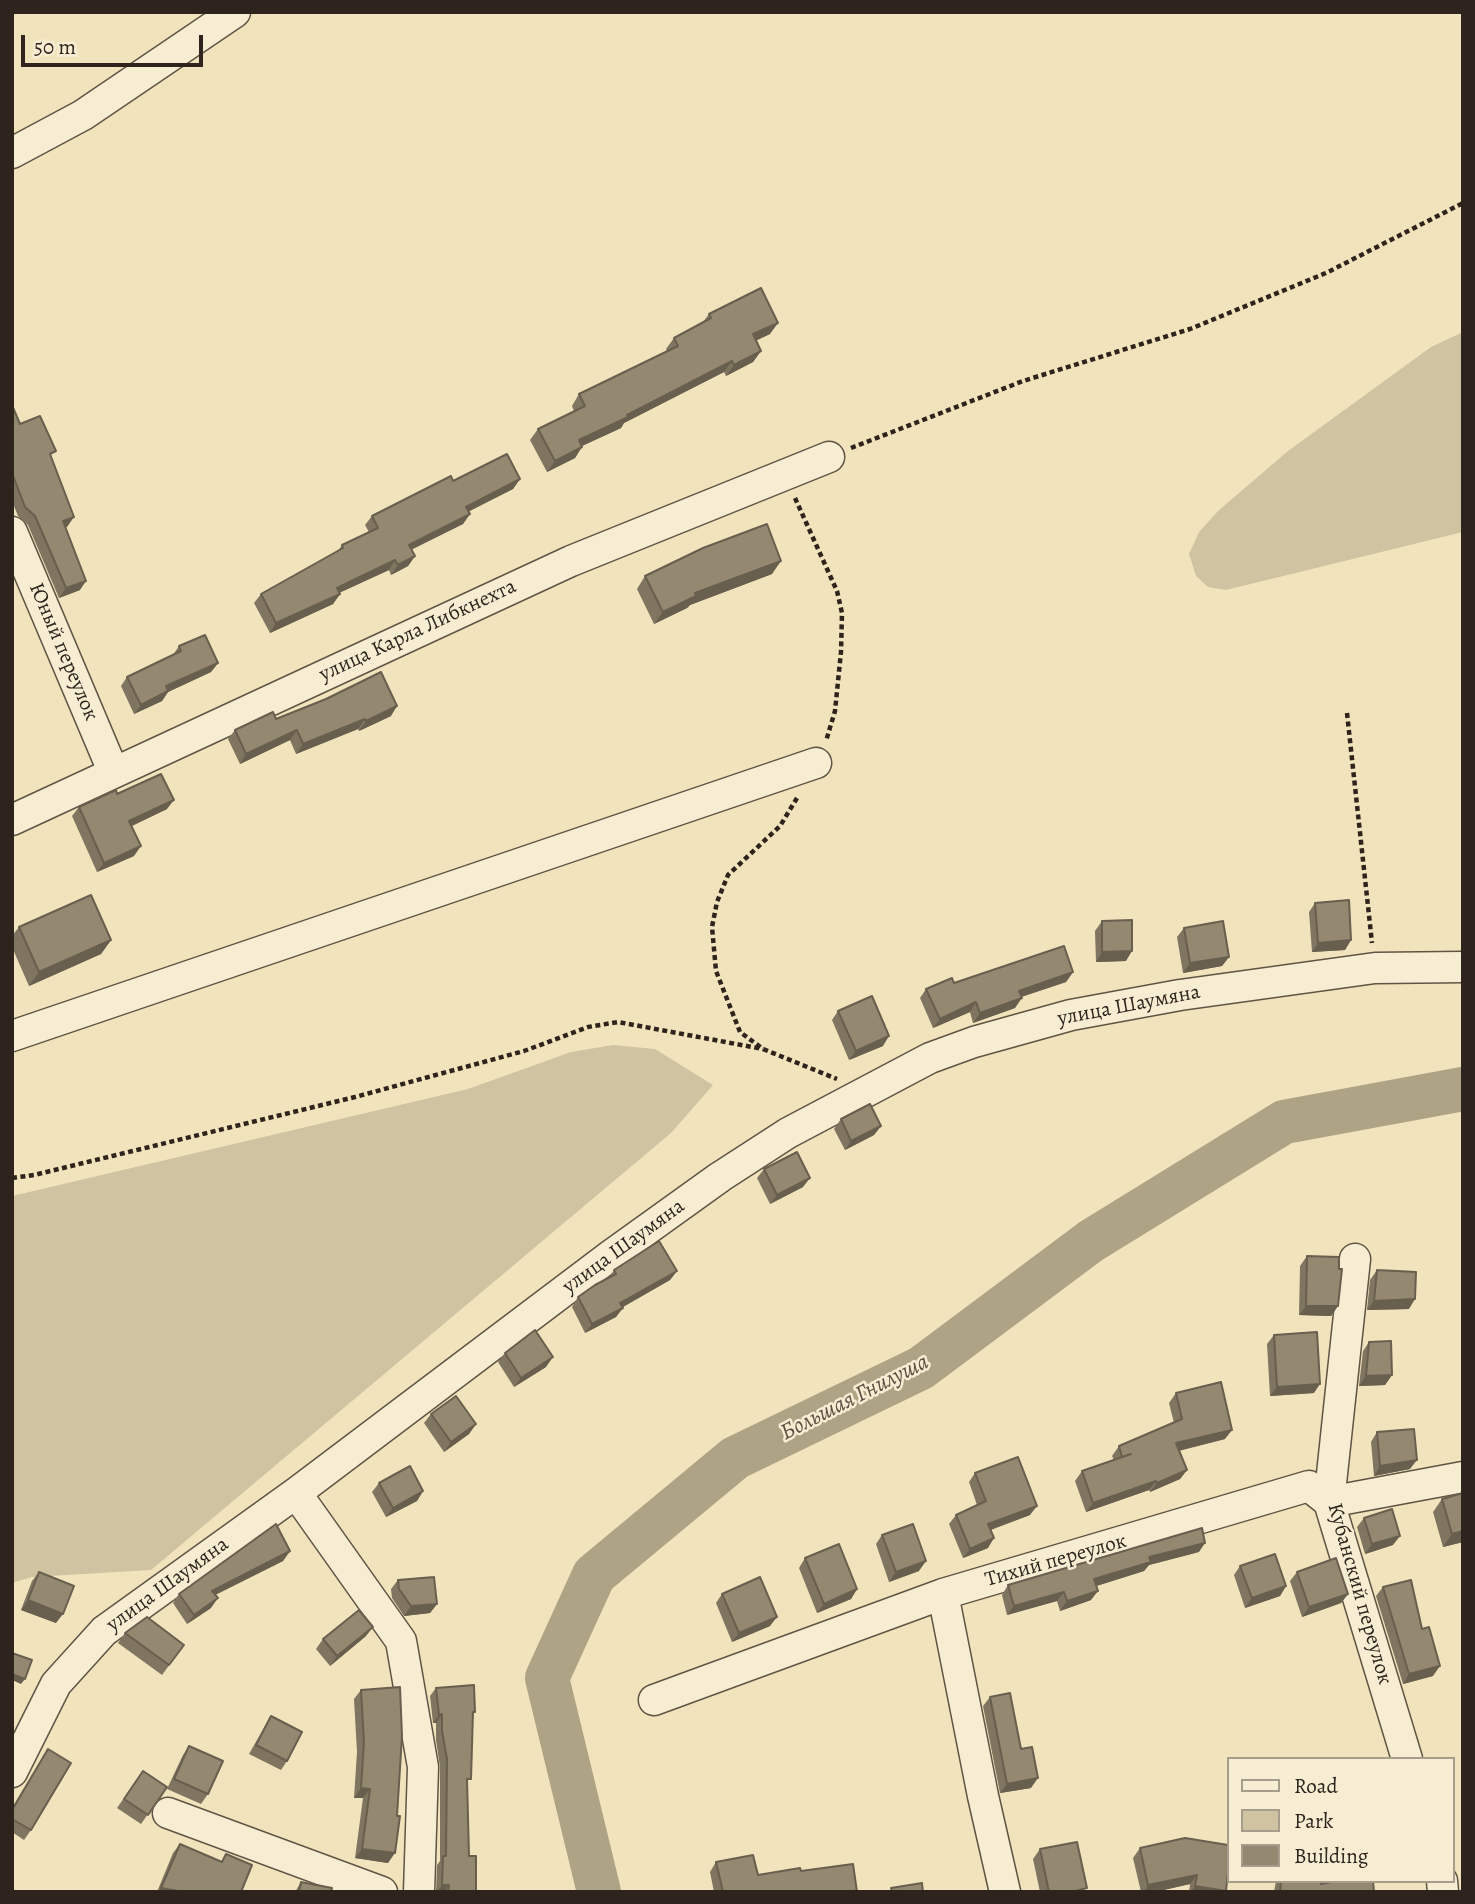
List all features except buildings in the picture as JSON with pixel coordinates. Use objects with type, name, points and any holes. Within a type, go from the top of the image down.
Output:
[{"type":"street","points":[[12,153],[83,115],[235,12]]},
{"type":"street","name":"улица Карла Либкнехта","points":[[12,820],[571,561],[829,457]]},
{"type":"street","name":"Юный переулок","points":[[12,532],[113,771]]},
{"type":"street","points":[[12,1036],[816,763]]},
{"type":"street","name":"улица Шаумяна","points":[[12,1772],[56,1684],[104,1631],[296,1493],[599,1264],[720,1177],[788,1133],[930,1058],[974,1042],[1071,1015],[1180,995],[1375,968],[1463,967]]},
{"type":"street","name":"Кубанский переулок","points":[[1355,1259],[1329,1502],[1405,1757]]},
{"type":"street","points":[[1329,1502],[1463,1477]]},
{"type":"street","name":"Тихий переулок","points":[[654,1700],[943,1594],[1309,1486],[1329,1502]]},
{"type":"street","points":[[296,1493],[401,1641],[423,1767],[419,1892]]},
{"type":"street","points":[[943,1594],[1005,1892]]},
{"type":"street","points":[[168,1813],[382,1892]]},
{"type":"path","points":[[829,457],[1023,381],[1189,329],[1326,273],[1463,203]]},
{"type":"path","points":[[763,1049],[740,1032],[727,1002],[716,971],[712,927],[717,902],[728,875],[780,826],[825,744],[835,711],[841,652],[842,613],[837,592],[784,475]]},
{"type":"path","points":[[1347,713],[1375,968]]},
{"type":"path","points":[[12,1178],[34,1175],[355,1097],[524,1051],[588,1027],[618,1022],[763,1049],[823,1072],[864,1092]]},
{"type":"green space","points":[[1463,332],[1463,532],[1226,590],[1208,587],[1196,576],[1189,554],[1199,532],[1218,511],[1288,451],[1431,347]]},
{"type":"green space","points":[[613,1045],[655,1049],[713,1085],[671,1133],[151,1570],[32,1577],[12,1583],[12,1196],[468,1089],[571,1052]]},
{"type":"waterway","name":"Большая Гнилуша","points":[[599,1892],[547,1678],[594,1575],[735,1458],[921,1368],[1091,1241],[1284,1122],[1463,1089]]}]
